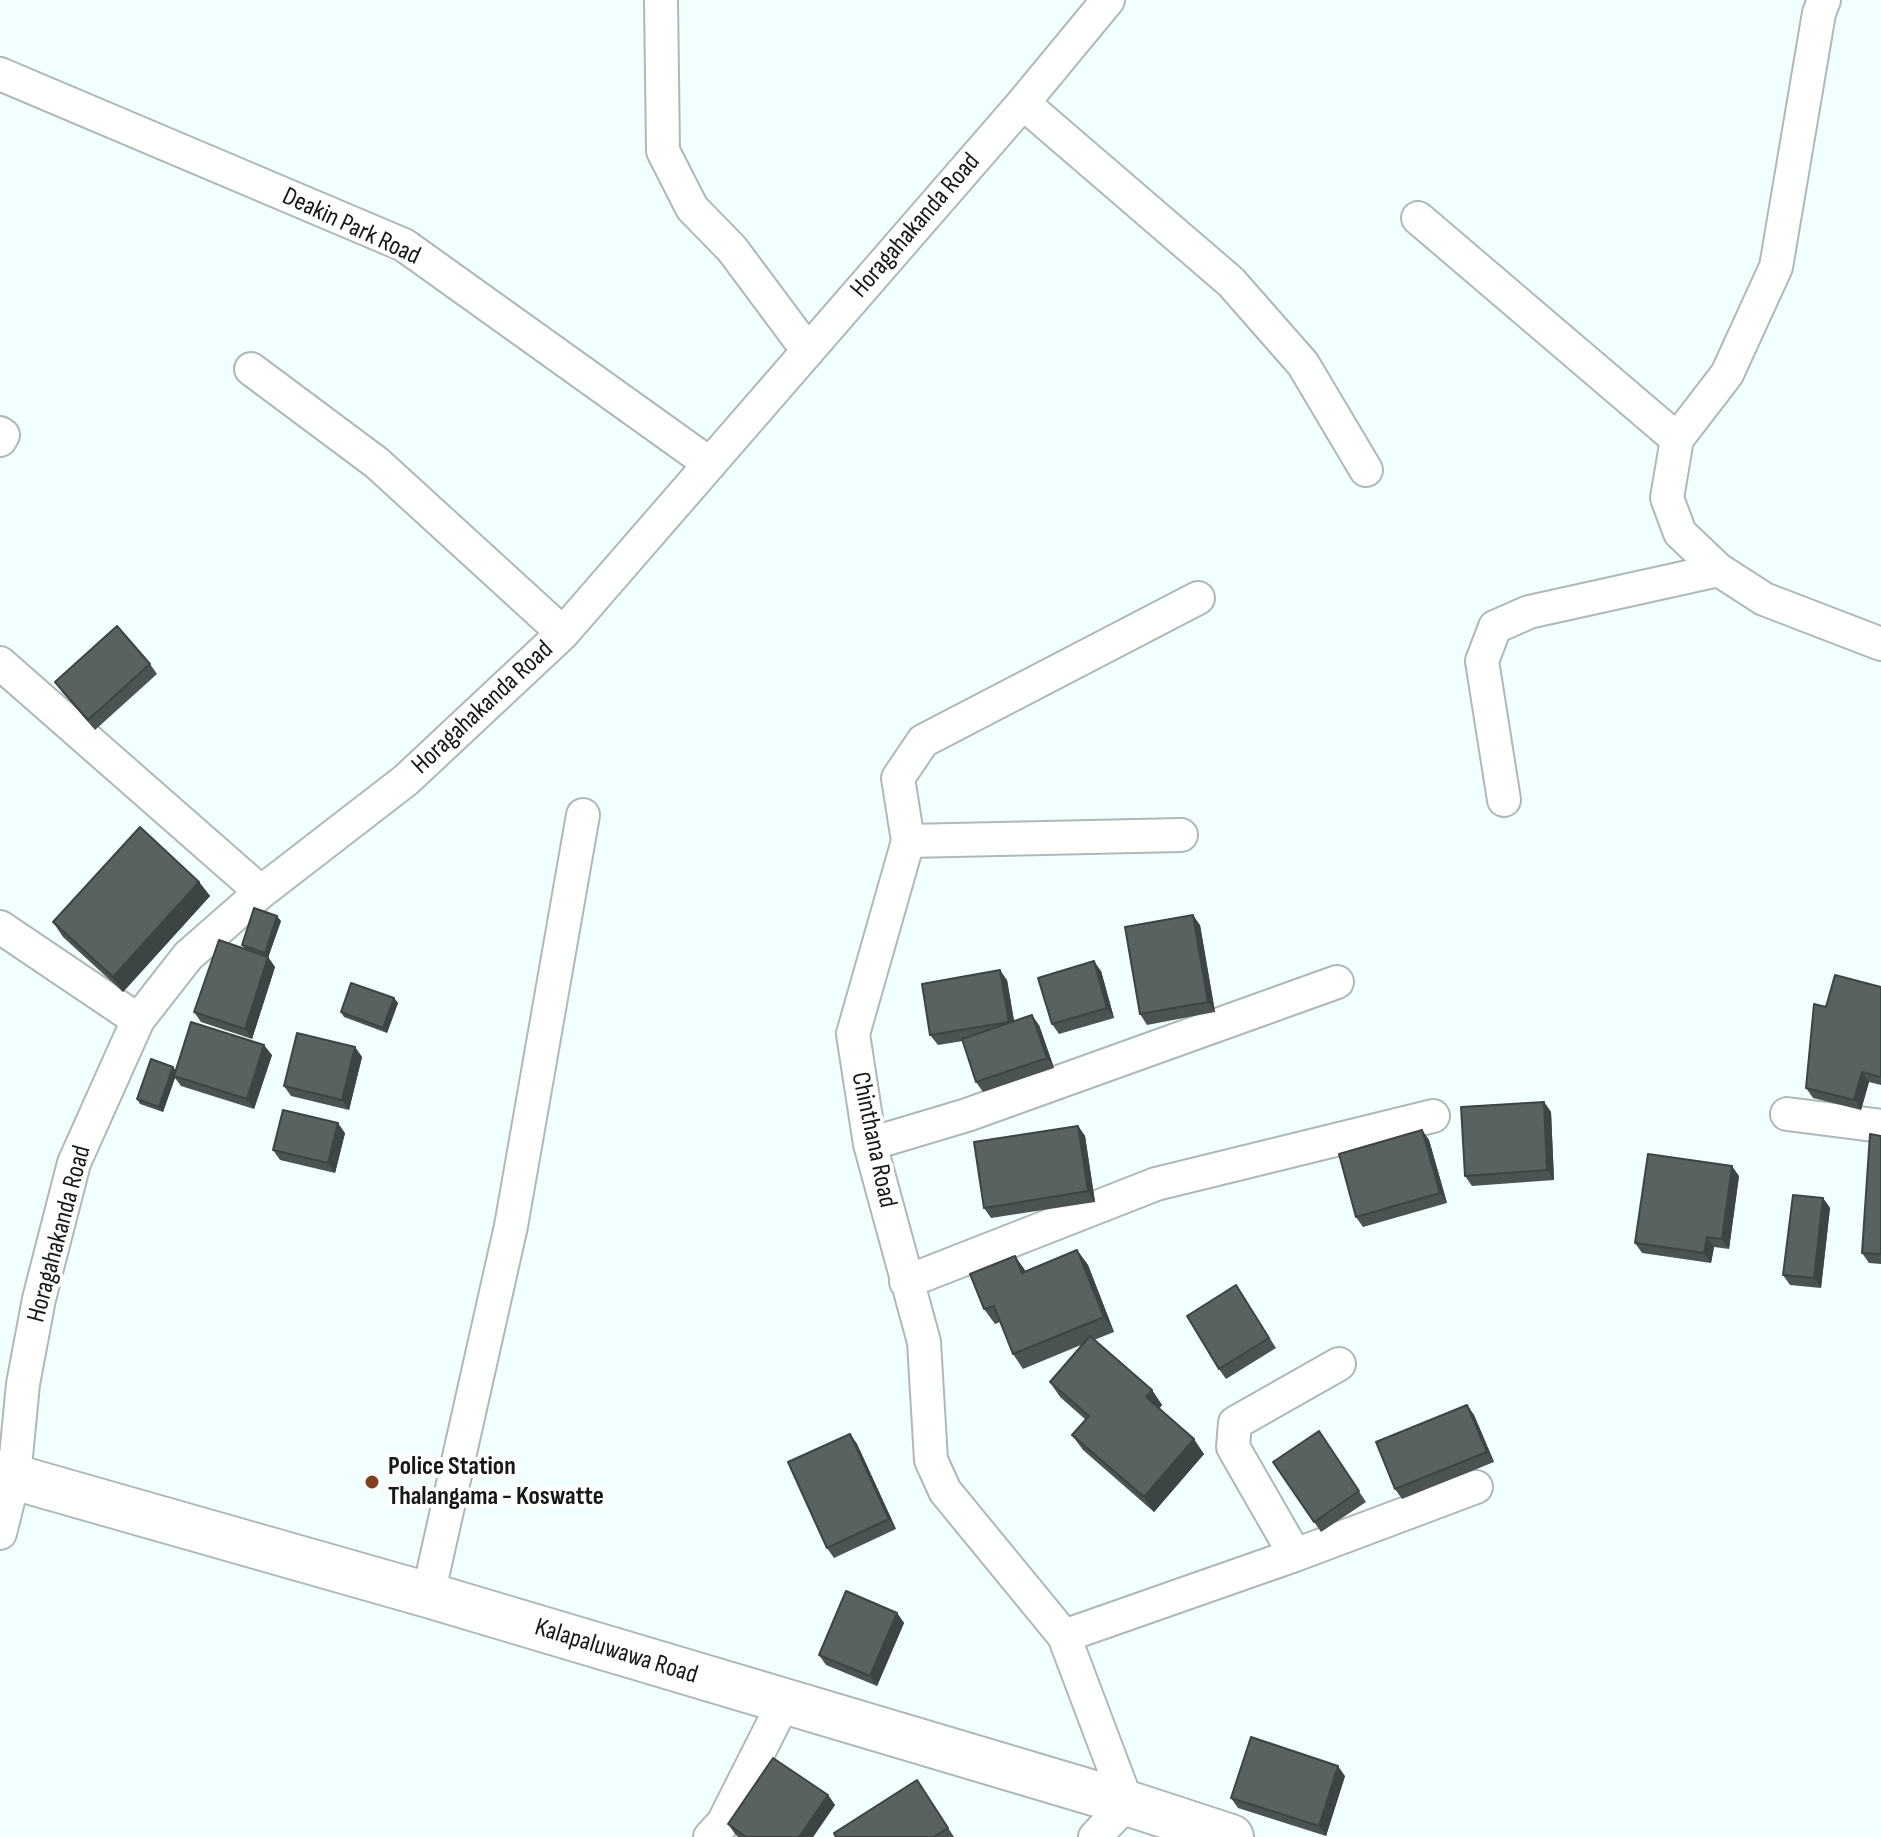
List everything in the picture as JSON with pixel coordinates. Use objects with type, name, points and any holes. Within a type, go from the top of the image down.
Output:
[{"type":"main road","name":"Kalapaluwawa Road","points":[[7,1475],[428,1595],[1127,1803],[1180,1828],[1231,1837]]},
{"type":"street","name":"Horagahakanda Road","points":[[0,1533],[7,1475],[39,1299],[74,1163],[138,1020],[188,956],[261,892],[406,780],[563,633],[1023,103],[1108,0]]},
{"type":"street","points":[[1824,0],[1819,13],[1776,267],[1727,374],[1677,439],[1667,498],[1680,533],[1719,570],[1764,599],[1881,644]]},
{"type":"street","points":[[657,2],[663,151],[692,208],[732,249],[808,351]]},
{"type":"street","name":"Deakin Park Road","points":[[0,74],[404,245],[710,464]]},
{"type":"street","points":[[1023,103],[1231,282],[1303,364],[1366,470]]},
{"type":"street","points":[[1418,218],[1677,439]]},
{"type":"street","points":[[251,369],[377,463],[563,633]]},
{"type":"street","points":[[0,433],[3,435],[0,440]]},
{"type":"street","points":[[1504,800],[1482,661],[1495,627],[1529,612],[1719,570]]},
{"type":"street","name":"Chinthana Road","points":[[1127,1803],[1064,1636],[945,1491],[931,1460],[924,1342],[870,1144],[853,1034],[908,841],[898,778],[923,741],[1198,598]]},
{"type":"street","points":[[0,663],[261,892]]},
{"type":"street","points":[[428,1595],[511,1226],[583,815]]},
{"type":"street","points":[[908,841],[1181,835]]},
{"type":"street","points":[[0,927],[138,1020]]},
{"type":"street","points":[[870,1144],[967,1115],[1337,982]]},
{"type":"street","points":[[1787,1114],[1881,1126]]},
{"type":"street","points":[[906,1282],[1156,1184],[1433,1116]]},
{"type":"street","points":[[1295,1555],[1233,1447],[1235,1423],[1339,1364]]},
{"type":"street","points":[[1064,1636],[1476,1487]]},
{"type":"street","points":[[710,1837],[723,1823],[784,1702]]},
{"type":"street","points":[[1095,1837],[1127,1803]]},
{"type":"building","points":[[117,626],[150,664],[88,720],[55,682]]},
{"type":"building","points":[[140,827],[199,882],[113,977],[53,922]]},
{"type":"building","points":[[254,908],[277,916],[265,953],[242,945]]},
{"type":"building","points":[[1193,915],[1208,1002],[1140,1014],[1125,927]]},
{"type":"building","points":[[219,940],[268,957],[245,1029],[194,1012]]},
{"type":"building","points":[[1094,961],[1107,1008],[1052,1024],[1038,978]]},
{"type":"building","points":[[1000,970],[1009,1022],[930,1035],[922,984]]},
{"type":"building","points":[[1835,975],[1881,987],[1881,1077],[1862,1072],[1854,1100],[1806,1088],[1814,1004],[1826,1007]]},
{"type":"building","points":[[351,983],[394,998],[383,1028],[341,1012]]},
{"type":"building","points":[[1032,1015],[1047,1058],[976,1082],[962,1039]]},
{"type":"building","points":[[191,1022],[264,1045],[247,1099],[174,1076]]},
{"type":"building","points":[[297,1033],[355,1047],[342,1100],[284,1086]]},
{"type":"building","points":[[151,1059],[173,1067],[159,1107],[137,1099]]},
{"type":"building","points":[[1544,1102],[1547,1170],[1465,1176],[1461,1107]]},
{"type":"building","points":[[283,1110],[338,1123],[328,1163],[273,1150]]},
{"type":"building","points":[[1078,1126],[1088,1191],[984,1208],[974,1142]]},
{"type":"building","points":[[1422,1130],[1440,1193],[1356,1217],[1339,1154]]},
{"type":"building","points":[[1870,1134],[1881,1136],[1881,1254],[1862,1253]]},
{"type":"building","points":[[1648,1154],[1732,1166],[1722,1239],[1707,1237],[1704,1253],[1635,1243]]},
{"type":"building","points":[[1793,1195],[1823,1198],[1814,1278],[1783,1275]]},
{"type":"building","points":[[1077,1250],[1104,1317],[1013,1354],[994,1306],[984,1309],[970,1274],[1015,1256],[1022,1273]]},
{"type":"building","points":[[1236,1285],[1269,1338],[1219,1369],[1187,1316]]},
{"type":"building","points":[[1090,1336],[1152,1390],[1146,1397],[1194,1439],[1144,1497],[1072,1435],[1089,1416],[1050,1382]]},
{"type":"building","points":[[1467,1405],[1487,1452],[1395,1489],[1376,1442]]},
{"type":"building","points":[[1319,1431],[1359,1491],[1314,1522],[1273,1462]]},
{"type":"building","points":[[850,1434],[889,1519],[827,1548],[788,1462]]},
{"type":"building","points":[[846,1591],[897,1613],[870,1676],[819,1655]]},
{"type":"building","points":[[1251,1737],[1338,1766],[1319,1826],[1231,1798]]},
{"type":"building","points":[[773,1758],[828,1795],[799,1837],[746,1837],[728,1824]]},
{"type":"building","points":[[917,1780],[948,1828],[934,1837],[836,1837],[834,1833]]},
{"type":"place","name":"Police Station Thalangama - Koswatte","points":[[372,1482]]}]
